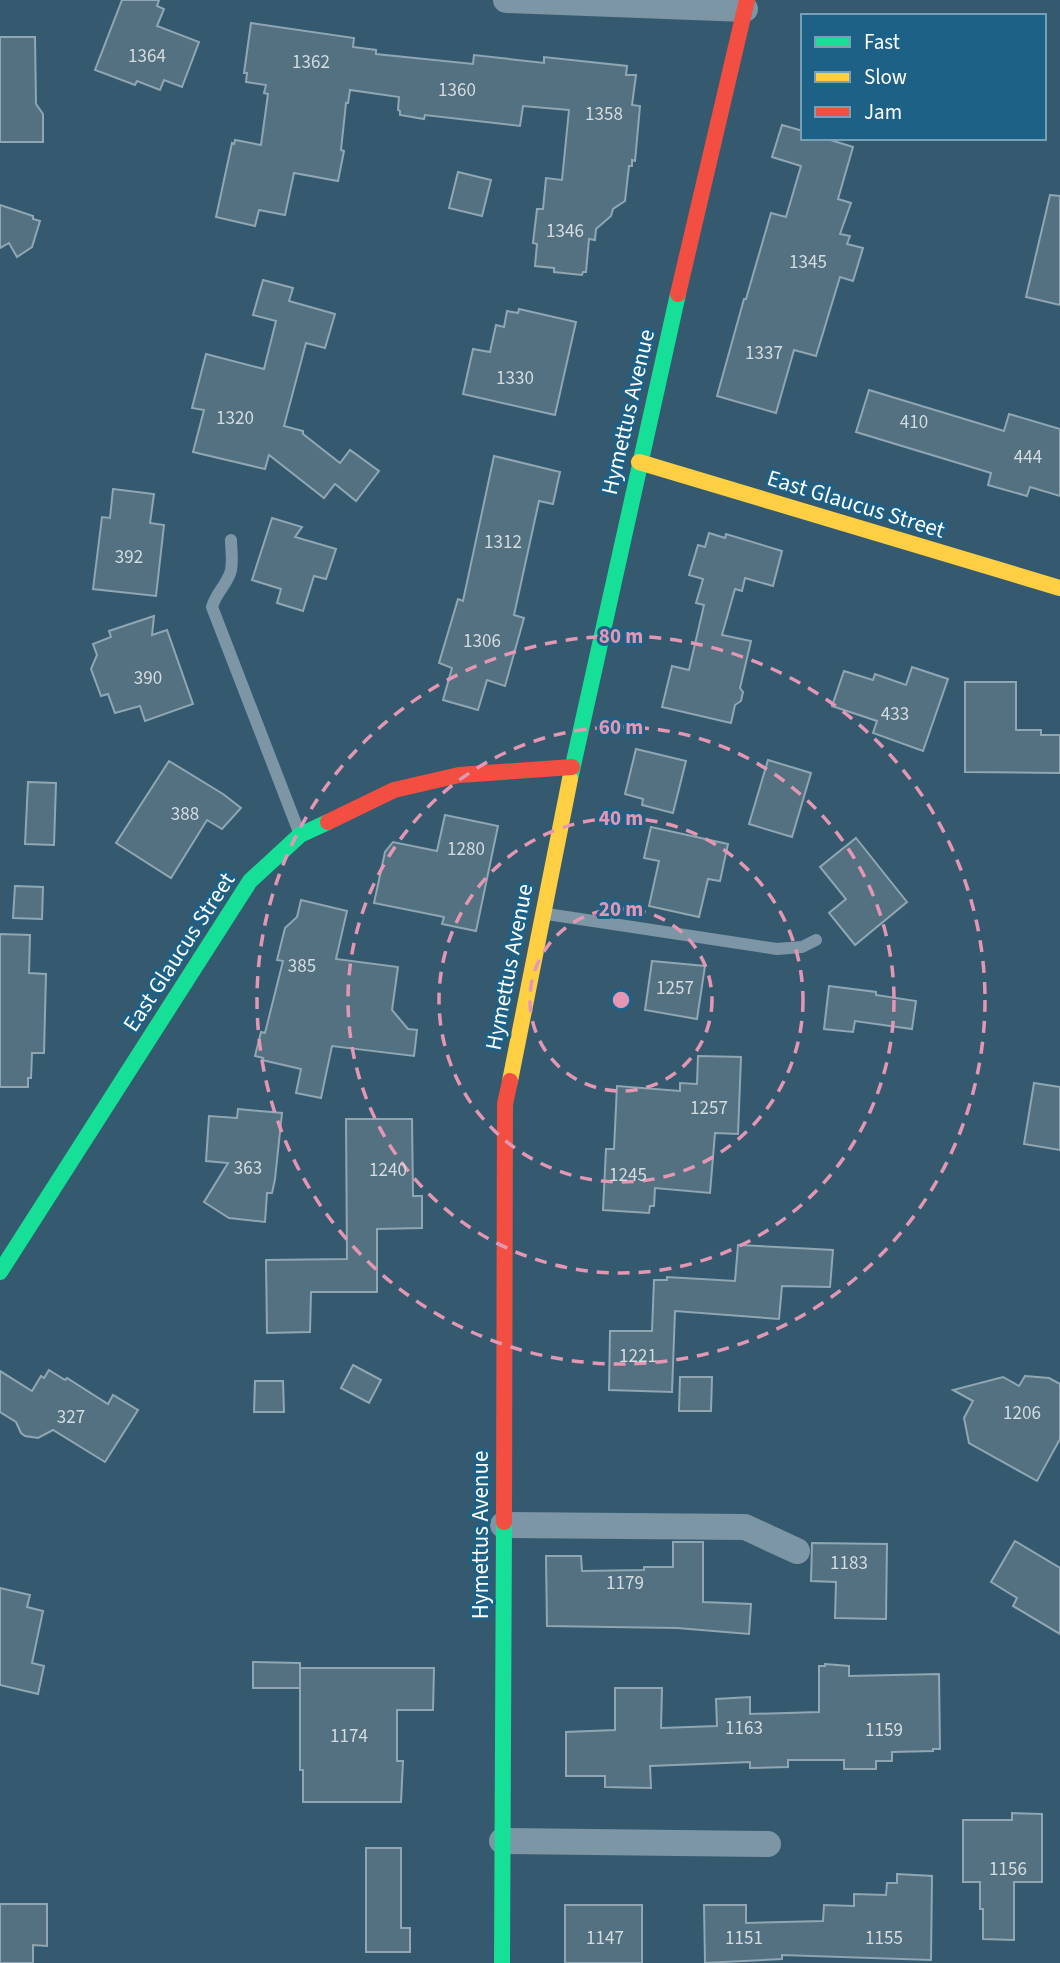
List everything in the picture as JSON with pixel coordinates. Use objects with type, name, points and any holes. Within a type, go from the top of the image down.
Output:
[{"type":"street","points":[[506,0],[746,5]]},
{"type":"street","name":"Hymettus Avenue","points":[[502,1963],[505,1104],[572,767],[639,462],[746,5]]},
{"type":"street","name":"East Glaucus Street","points":[[639,462],[1060,589]]},
{"type":"street","name":"East Glaucus Street","points":[[0,1272],[250,881],[300,835],[394,790],[459,775],[572,767]]},
{"type":"street","points":[[503,1525],[745,1527],[797,1551]]},
{"type":"street","points":[[502,1841],[768,1844]]},
{"type":"lane","points":[[231,540],[232,570],[215,596],[212,607],[300,835]]},
{"type":"lane","points":[[543,914],[777,949],[802,947],[816,940]]},
{"type":"building","points":[[122,0],[159,0],[157,6],[164,9],[157,26],[199,42],[182,87],[164,80],[160,90],[137,81],[135,85],[95,70]]},
{"type":"building","points":[[251,23],[354,38],[353,47],[376,50],[376,54],[473,64],[474,55],[544,63],[544,57],[627,66],[626,75],[636,75],[632,105],[640,106],[635,161],[632,160],[632,166],[629,166],[625,201],[613,209],[611,216],[596,229],[595,240],[589,239],[586,272],[582,275],[554,272],[554,268],[535,266],[537,244],[533,243],[537,209],[543,209],[546,178],[562,180],[569,110],[523,106],[520,126],[425,115],[424,119],[400,115],[399,97],[350,90],[346,103],[341,150],[344,151],[338,181],[294,173],[285,215],[259,210],[255,226],[216,217],[232,143],[234,144],[235,140],[261,145],[268,94],[264,93],[266,85],[246,82],[247,73],[244,73]]},
{"type":"building","points":[[0,37],[35,37],[36,104],[43,114],[43,142],[0,142]]},
{"type":"building","points":[[782,125],[801,130],[801,140],[830,140],[853,147],[838,199],[851,203],[840,234],[850,236],[847,244],[863,248],[853,281],[840,277],[816,356],[794,350],[776,413],[717,396],[771,213],[786,217],[801,166],[772,157]]},
{"type":"building","points":[[458,172],[491,180],[482,216],[449,208]]},
{"type":"building","points":[[1050,195],[1060,196],[1060,305],[1026,297]]},
{"type":"building","points":[[0,205],[40,221],[32,247],[17,257],[9,243],[0,248]]},
{"type":"building","points":[[263,280],[293,288],[289,301],[335,314],[325,348],[306,343],[284,426],[303,431],[303,434],[340,463],[350,450],[379,471],[356,501],[335,484],[324,498],[269,455],[265,469],[193,452],[204,410],[192,408],[206,354],[264,369],[276,321],[253,315]]},
{"type":"building","points":[[519,309],[576,322],[555,415],[463,394],[473,349],[490,352],[496,325],[504,327],[507,311],[518,313]]},
{"type":"building","points":[[869,390],[1004,431],[1009,414],[1060,429],[1060,496],[1030,487],[1027,496],[988,485],[991,473],[856,432]]},
{"type":"building","points":[[494,456],[560,472],[553,504],[539,501],[514,615],[524,618],[505,686],[487,680],[478,710],[443,700],[452,668],[439,663],[458,599],[463,601]]},
{"type":"building","points":[[113,489],[154,494],[150,523],[164,525],[156,596],[93,589],[102,517],[110,518]]},
{"type":"building","points":[[272,518],[302,527],[295,537],[336,549],[326,579],[314,576],[303,611],[277,603],[281,589],[252,580]]},
{"type":"building","points":[[709,533],[725,538],[726,534],[782,551],[773,586],[745,578],[742,591],[735,589],[722,635],[751,641],[740,688],[743,692],[741,701],[735,705],[731,723],[662,707],[672,666],[689,670],[704,605],[696,603],[703,579],[689,575],[698,545],[705,547]]},
{"type":"building","points":[[154,616],[152,635],[167,630],[193,704],[145,721],[140,706],[115,713],[108,694],[101,696],[91,669],[97,655],[93,644],[111,637],[109,631]]},
{"type":"building","points":[[912,667],[948,679],[923,751],[873,733],[877,721],[832,706],[844,671],[873,680],[875,674],[906,685]]},
{"type":"building","points":[[965,682],[1016,682],[1016,730],[1041,730],[1041,735],[1060,735],[1060,773],[965,772]]},
{"type":"building","points":[[636,749],[686,761],[673,813],[642,805],[643,799],[625,794]]},
{"type":"building","points":[[768,760],[811,773],[792,837],[749,824]]},
{"type":"building","points":[[169,761],[241,808],[222,829],[207,820],[171,878],[116,843]]},
{"type":"building","points":[[28,782],[56,783],[54,845],[25,844]]},
{"type":"building","points":[[445,815],[498,826],[476,931],[442,924],[444,917],[374,903],[385,852],[393,842],[437,851]]},
{"type":"building","points":[[651,827],[728,844],[720,881],[708,879],[699,917],[649,906],[659,861],[644,858]]},
{"type":"building","points":[[856,838],[907,902],[855,945],[829,913],[846,899],[820,867]]},
{"type":"building","points":[[15,886],[43,887],[42,919],[13,918]]},
{"type":"building","points":[[301,900],[347,911],[336,959],[398,967],[392,1010],[408,1029],[417,1030],[414,1056],[332,1046],[321,1098],[296,1093],[301,1069],[255,1056],[261,1032],[265,1033],[283,961],[277,960],[285,928],[297,917]]},
{"type":"building","points":[[0,934],[30,935],[29,973],[46,974],[44,1053],[32,1053],[28,1087],[0,1087]]},
{"type":"building","points":[[652,961],[705,966],[697,1019],[645,1010]]},
{"type":"building","points":[[829,986],[916,1001],[912,1029],[855,1021],[853,1032],[824,1029]]},
{"type":"building","points":[[698,1056],[741,1057],[738,1134],[715,1133],[710,1193],[655,1188],[654,1206],[650,1206],[649,1213],[603,1210],[606,1149],[614,1149],[617,1086],[680,1091],[680,1083],[697,1084]]},
{"type":"building","points":[[1034,1083],[1060,1087],[1060,1150],[1024,1144]]},
{"type":"building","points":[[238,1109],[282,1113],[275,1179],[272,1193],[267,1193],[265,1222],[229,1218],[204,1202],[228,1163],[206,1161],[209,1116],[237,1118]]},
{"type":"building","points":[[346,1119],[412,1119],[413,1196],[422,1196],[422,1228],[377,1229],[377,1292],[311,1292],[310,1332],[267,1333],[266,1260],[347,1259]]},
{"type":"building","points":[[738,1245],[833,1250],[830,1287],[782,1286],[779,1319],[675,1311],[672,1392],[609,1390],[610,1331],[652,1331],[654,1280],[667,1280],[667,1277],[735,1281]]},
{"type":"building","points":[[353,1365],[381,1380],[369,1403],[341,1388]]},
{"type":"building","points":[[49,1370],[108,1404],[113,1395],[138,1410],[105,1462],[53,1430],[38,1438],[25,1436],[16,1422],[0,1412],[0,1371],[32,1391],[41,1376],[44,1378]]},
{"type":"building","points":[[1025,1376],[1049,1378],[1060,1384],[1060,1439],[1037,1481],[969,1443],[964,1418],[973,1401],[953,1390],[1003,1377],[1019,1386]]},
{"type":"building","points":[[680,1377],[712,1377],[711,1411],[679,1411]]},
{"type":"building","points":[[255,1381],[283,1381],[284,1412],[254,1412]]},
{"type":"building","points":[[1015,1541],[1060,1568],[1060,1634],[1013,1606],[1017,1598],[991,1582]]},
{"type":"building","points":[[673,1542],[703,1542],[703,1602],[751,1604],[749,1634],[677,1628],[547,1626],[546,1556],[581,1556],[582,1571],[673,1567]]},
{"type":"building","points":[[812,1543],[887,1544],[886,1619],[835,1618],[836,1582],[811,1581]]},
{"type":"building","points":[[0,1588],[30,1595],[27,1607],[43,1611],[32,1663],[44,1666],[38,1694],[0,1685]]},
{"type":"building","points":[[253,1662],[300,1663],[300,1688],[253,1688]]},
{"type":"building","points":[[819,1666],[849,1666],[849,1676],[939,1674],[940,1749],[892,1752],[892,1761],[876,1761],[876,1769],[844,1769],[844,1760],[788,1760],[788,1767],[750,1768],[750,1762],[650,1766],[651,1788],[605,1787],[605,1776],[566,1776],[566,1732],[615,1730],[615,1688],[662,1688],[661,1728],[717,1726],[716,1699],[750,1697],[750,1714],[819,1712]]},
{"type":"building","points":[[300,1668],[434,1668],[433,1710],[397,1710],[397,1761],[403,1761],[401,1802],[303,1802],[303,1770],[300,1770]]},
{"type":"building","points":[[1012,1813],[1042,1814],[1042,1882],[1014,1882],[1014,1940],[983,1939],[980,1882],[963,1882],[963,1820],[1012,1820]]},
{"type":"building","points":[[366,1848],[401,1848],[401,1928],[410,1928],[410,1952],[366,1952]]},
{"type":"building","points":[[897,1874],[932,1876],[931,1960],[782,1955],[782,1959],[705,1963],[704,1905],[746,1905],[746,1923],[823,1921],[824,1905],[854,1906],[854,1894],[886,1895],[887,1883],[897,1883]]},
{"type":"building","points":[[0,1904],[47,1904],[47,1946],[33,1945],[33,1963],[0,1963]]},
{"type":"building","points":[[565,1905],[642,1905],[642,1963],[565,1963]]},
{"type":"traffic: fast","points":[[570,779],[678,294]]},
{"type":"traffic: fast","points":[[0,1272],[250,881],[300,835],[328,822]]},
{"type":"traffic: fast","points":[[502,1963],[504,1522]]},
{"type":"traffic: slow","points":[[639,462],[1060,588]]},
{"type":"traffic: slow","points":[[510,1081],[570,779]]},
{"type":"traffic: jam","points":[[678,294],[747,0]]},
{"type":"traffic: jam","points":[[328,822],[394,790],[459,775],[572,767]]},
{"type":"traffic: jam","points":[[504,1522],[505,1104],[510,1081]]}]
